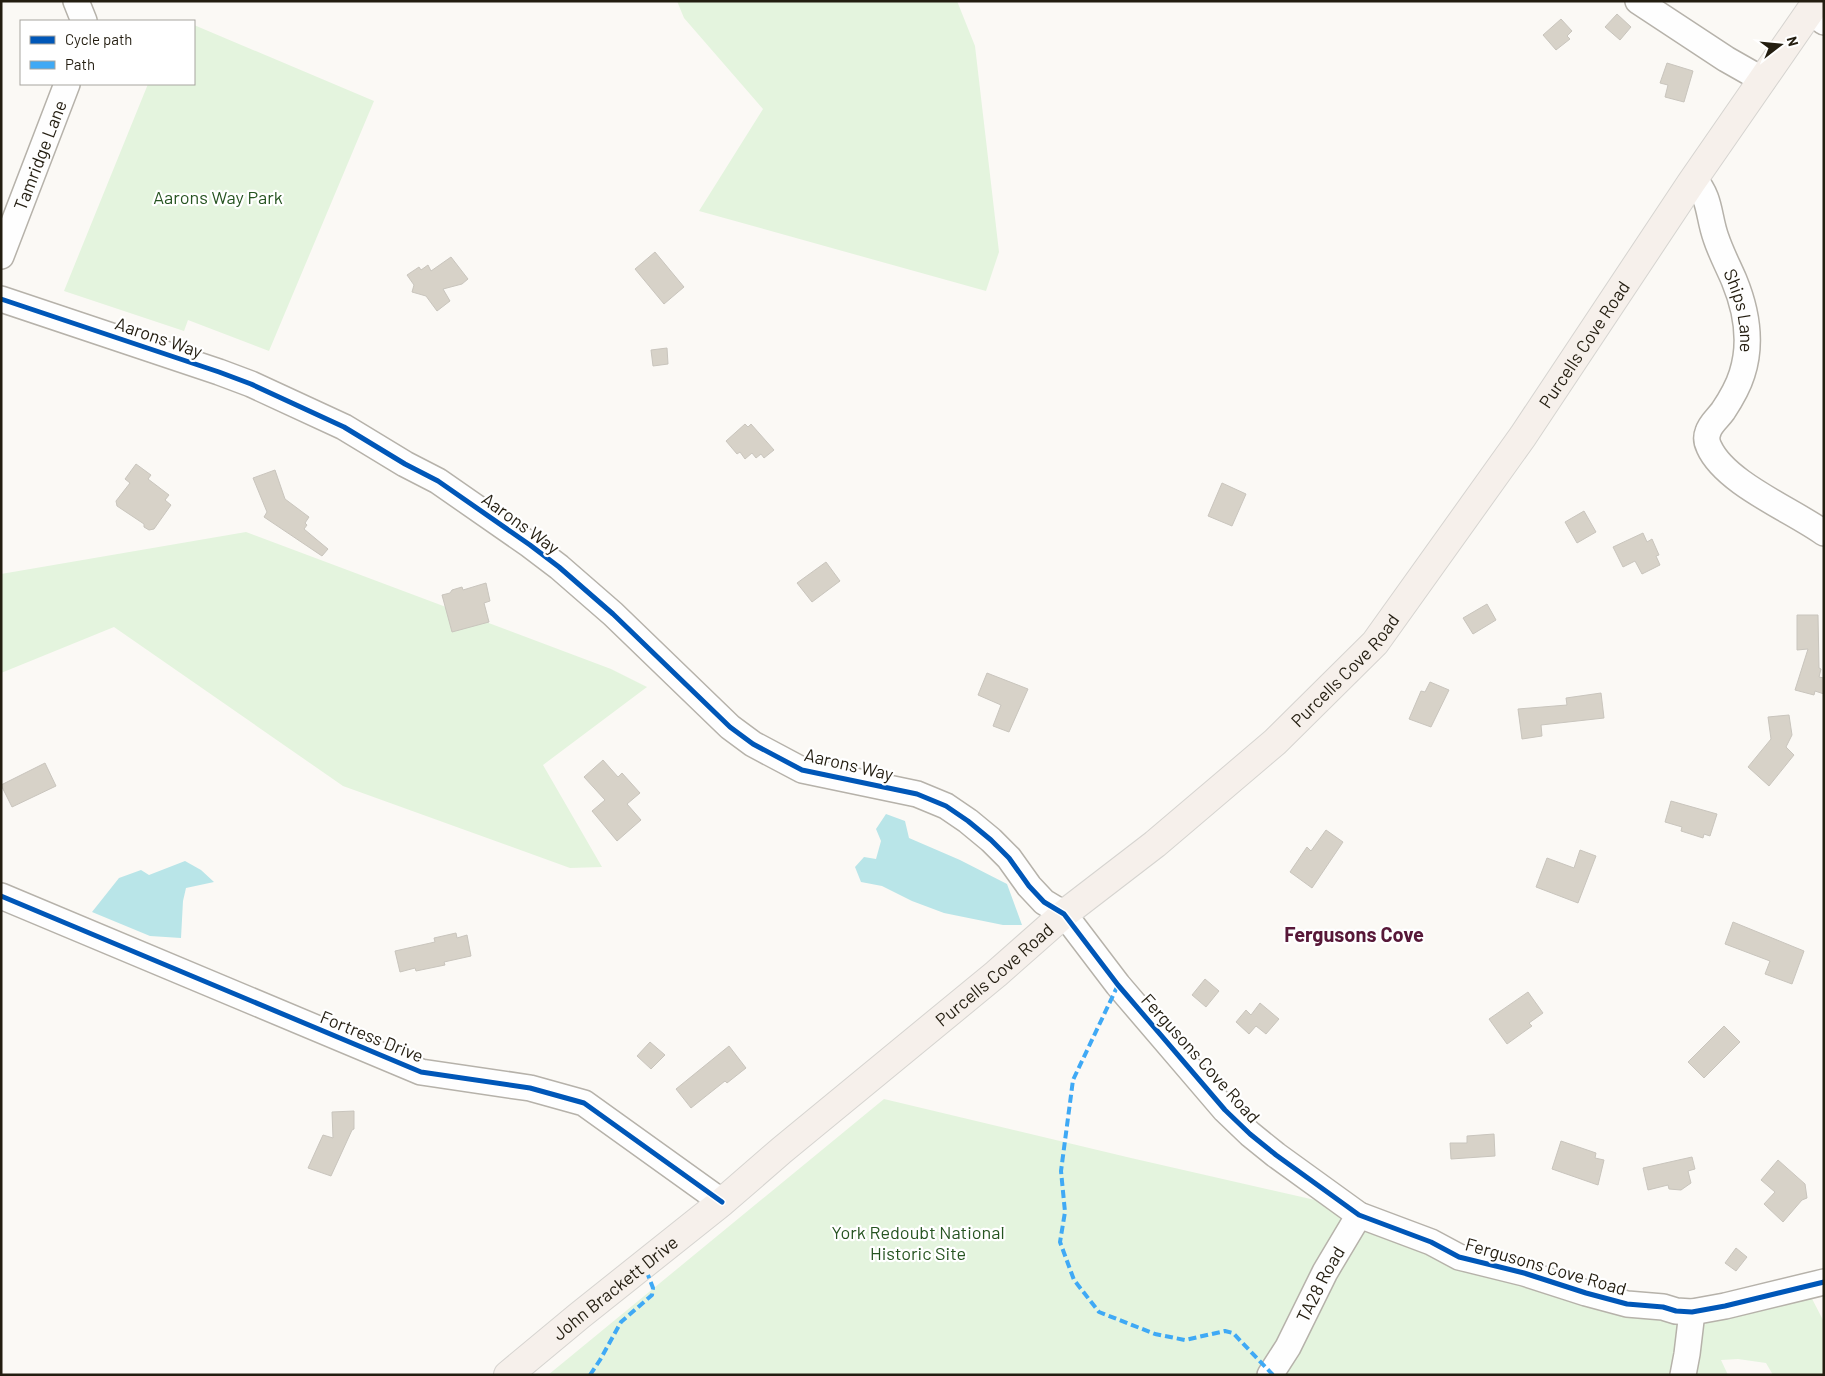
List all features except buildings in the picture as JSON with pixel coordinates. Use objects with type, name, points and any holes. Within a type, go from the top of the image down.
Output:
[{"type":"main road","name":"Purcells Cove Road","points":[[722,1202],[789,1144],[996,974],[1064,914],[1155,844],[1275,742],[1376,643],[1523,436],[1694,179],[1763,80],[1817,11]]},
{"type":"main road","name":"John Brackett Drive","points":[[508,1375],[722,1202]]},
{"type":"street","points":[[76,1],[84,20]]},
{"type":"street","points":[[1638,1],[1726,59],[1763,80]]},
{"type":"street","name":"Tamridge Lane","points":[[1,256],[67,85]]},
{"type":"street","name":"Ships Lane","points":[[1694,179],[1706,194],[1716,239],[1739,295],[1747,334],[1747,348],[1742,374],[1733,396],[1707,433],[1709,447],[1731,474],[1824,533]]},
{"type":"street","name":"Aarons Way","points":[[1,299],[154,349],[251,384],[344,427],[405,464],[438,481],[530,545],[559,568],[613,614],[730,727],[753,744],[802,770],[917,794],[946,806],[968,820],[991,840],[1009,858],[1029,886],[1044,902],[1064,914]]},
{"type":"street","name":"Fortress Drive","points":[[1,896],[421,1072],[530,1088],[584,1103],[722,1202]]},
{"type":"street","name":"Fergusons Cove Road","points":[[1064,914],[1118,985],[1226,1110],[1250,1134],[1276,1155],[1359,1215],[1431,1242],[1459,1257],[1524,1273],[1627,1304],[1692,1312],[1752,1300],[1824,1282]]},
{"type":"street","name":"TA28 Road","points":[[1276,1365],[1325,1272],[1359,1215]]},
{"type":"street","points":[[1683,1375],[1692,1312]]},
{"type":"green space","points":[[677,1],[957,1],[975,46],[999,252],[986,291],[699,211],[763,109],[684,18]]},
{"type":"green space","name":"Aarons Way Park","points":[[195,25],[374,101],[269,351],[188,320],[184,331],[64,291],[148,85],[195,85]]},
{"type":"green space","points":[[246,532],[611,669],[647,687],[543,765],[602,867],[570,868],[343,786],[114,627],[1,673],[1,574]]},
{"type":"green space","name":"York Redoubt National Historic Site","points":[[884,1099],[1368,1212],[1434,1237],[1700,1312],[1705,1325],[1710,1314],[1807,1289],[1824,1322],[1824,1375],[1773,1375],[1766,1363],[1738,1359],[1721,1360],[1728,1375],[548,1375]]},
{"type":"water","points":[[886,814],[905,821],[909,838],[960,860],[1007,884],[1022,925],[1003,925],[944,913],[912,901],[882,886],[861,882],[855,867],[864,857],[876,859],[881,841],[876,829]]},
{"type":"water","points":[[185,861],[201,870],[214,882],[186,888],[183,901],[181,938],[150,936],[92,912],[119,878],[141,870],[149,875]]},
{"type":"marked path","points":[[1118,985],[1073,1080],[1061,1171],[1065,1212],[1060,1242],[1074,1280],[1099,1312],[1155,1334],[1185,1340],[1225,1331],[1233,1333],[1273,1375]]},
{"type":"marked path","points":[[590,1375],[621,1322],[652,1295],[653,1288],[648,1275]]},
{"type":"cycle path","points":[[1,299],[219,372],[251,384],[344,427],[405,464],[438,481],[559,567],[613,614],[730,727],[753,744],[802,770],[917,794],[946,806],[991,840],[1009,858],[1029,886],[1044,902],[1064,914],[1118,985],[1225,1110],[1276,1155],[1359,1215],[1431,1242],[1459,1257],[1524,1273],[1627,1304],[1692,1312],[1824,1282]]},
{"type":"cycle path","points":[[1,896],[421,1072],[530,1088],[584,1103],[722,1202]]},
{"type":"district","name":"Fergusons Cove","points":[[1354,934]]}]
